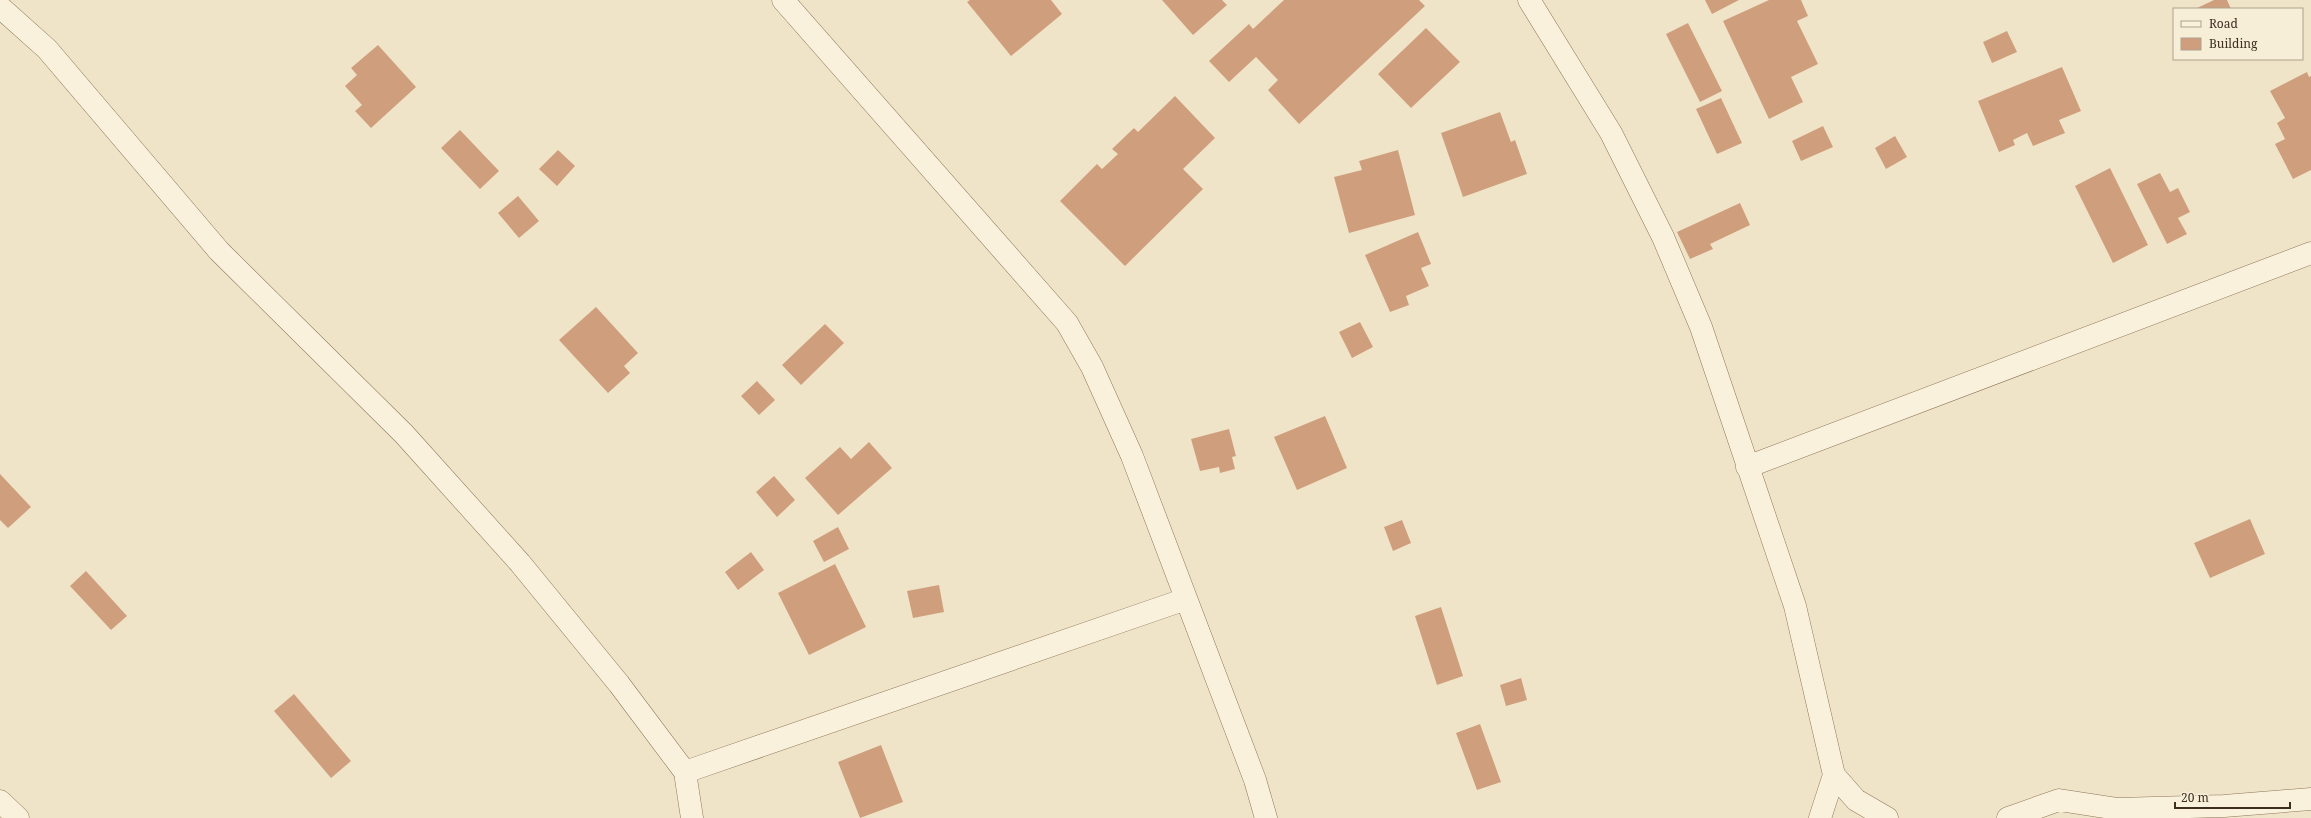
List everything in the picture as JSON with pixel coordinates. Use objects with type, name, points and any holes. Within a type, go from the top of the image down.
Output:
[{"type":"street","points":[[783,0],[1067,323],[1092,367],[1132,456],[1255,780],[1266,818]]},
{"type":"street","points":[[1529,0],[1611,134],[1663,237],[1701,327],[1795,606],[1834,775],[1856,800],[1887,818]]},
{"type":"street","points":[[0,7],[47,49],[219,251],[404,434],[520,562],[619,684],[685,772],[692,818]]},
{"type":"street","points":[[1747,467],[2311,253]]},
{"type":"street","points":[[685,772],[1186,599]]},
{"type":"street","points":[[1820,818],[1834,775]]},
{"type":"street","points":[[2008,818],[2059,800],[2118,809],[2224,806],[2311,799]]},
{"type":"street","points":[[0,801],[18,818]]},
{"type":"building","points":[[970,0],[1051,0],[1062,14],[1011,56],[967,2]]},
{"type":"building","points":[[1162,0],[1222,0],[1227,5],[1193,35]]},
{"type":"building","points":[[1284,0],[1419,0],[1425,6],[1299,124],[1268,90],[1278,80],[1256,57],[1229,82],[1209,61],[1249,24],[1253,29]]},
{"type":"building","points":[[1705,0],[1739,0],[1712,14]]},
{"type":"building","points":[[1769,0],[1801,0],[1808,16],[1797,21],[1818,64],[1791,77],[1803,102],[1769,119],[1723,21]]},
{"type":"building","points":[[2214,0],[2227,0],[2231,8],[2197,8]]},
{"type":"building","points":[[1688,23],[1722,91],[1700,102],[1666,34]]},
{"type":"building","points":[[1426,28],[1460,62],[1411,108],[1378,74]]},
{"type":"building","points":[[2007,31],[2017,52],[1992,63],[1983,42]]},
{"type":"building","points":[[378,45],[416,87],[371,128],[355,111],[362,105],[345,86],[357,75],[351,68]]},
{"type":"building","points":[[2062,67],[2081,111],[2059,120],[2065,133],[2033,146],[2027,133],[2013,140],[2015,145],[1999,152],[1978,101]]},
{"type":"building","points":[[2307,72],[2309,77],[2311,76],[2311,170],[2293,179],[2275,144],[2285,139],[2277,123],[2285,118],[2270,91]]},
{"type":"building","points":[[1175,96],[1215,138],[1183,169],[1203,189],[1125,266],[1060,201],[1097,164],[1102,169],[1118,154],[1112,149],[1134,128],[1138,132]]},
{"type":"building","points":[[1721,98],[1742,143],[1717,154],[1696,109]]},
{"type":"building","points":[[1500,112],[1511,142],[1515,140],[1527,174],[1463,197],[1441,133]]},
{"type":"building","points":[[1823,126],[1833,147],[1801,161],[1792,141]]},
{"type":"building","points":[[460,130],[499,171],[480,189],[441,148]]},
{"type":"building","points":[[1895,136],[1907,157],[1886,169],[1875,148]]},
{"type":"building","points":[[558,150],[575,166],[557,186],[539,169]]},
{"type":"building","points":[[1398,150],[1415,215],[1349,233],[1334,177],[1362,170],[1359,161]]},
{"type":"building","points":[[2110,168],[2148,245],[2113,263],[2075,186]]},
{"type":"building","points":[[2160,173],[2170,192],[2178,188],[2190,212],[2178,218],[2187,234],[2167,244],[2137,184]]},
{"type":"building","points":[[518,196],[539,221],[519,238],[498,213]]},
{"type":"building","points":[[1740,203],[1750,225],[1710,244],[1713,249],[1690,259],[1677,232]]},
{"type":"building","points":[[1418,232],[1431,264],[1421,268],[1429,286],[1406,296],[1409,305],[1390,312],[1365,255]]},
{"type":"building","points":[[596,307],[638,353],[624,366],[630,373],[608,393],[559,340]]},
{"type":"building","points":[[1360,322],[1373,347],[1352,358],[1339,332]]},
{"type":"building","points":[[825,324],[844,343],[801,385],[782,365]]},
{"type":"building","points":[[757,381],[775,400],[759,415],[741,396]]},
{"type":"building","points":[[1325,416],[1347,468],[1297,490],[1274,437]]},
{"type":"building","points":[[1229,429],[1236,456],[1232,457],[1235,469],[1220,473],[1219,467],[1200,471],[1191,439]]},
{"type":"building","points":[[869,442],[892,468],[838,515],[805,478],[840,447],[851,459]]},
{"type":"building","points":[[0,474],[31,507],[8,528],[0,520]]},
{"type":"building","points":[[774,476],[795,500],[777,517],[756,492]]},
{"type":"building","points":[[2250,519],[2265,554],[2210,578],[2194,543]]},
{"type":"building","points":[[1402,520],[1411,543],[1393,551],[1384,527]]},
{"type":"building","points":[[838,527],[849,549],[824,562],[813,541]]},
{"type":"building","points":[[751,552],[764,570],[738,590],[725,572]]},
{"type":"building","points":[[835,564],[866,627],[809,655],[778,593]]},
{"type":"building","points":[[86,571],[127,616],[111,630],[70,586]]},
{"type":"building","points":[[939,585],[944,612],[913,618],[907,591]]},
{"type":"building","points":[[1441,607],[1463,676],[1437,685],[1415,616]]},
{"type":"building","points":[[1521,678],[1527,700],[1506,706],[1500,685]]},
{"type":"building","points":[[294,694],[351,761],[331,778],[274,711]]},
{"type":"building","points":[[1480,724],[1501,782],[1477,790],[1456,733]]},
{"type":"building","points":[[881,745],[903,802],[860,818],[838,762]]}]
